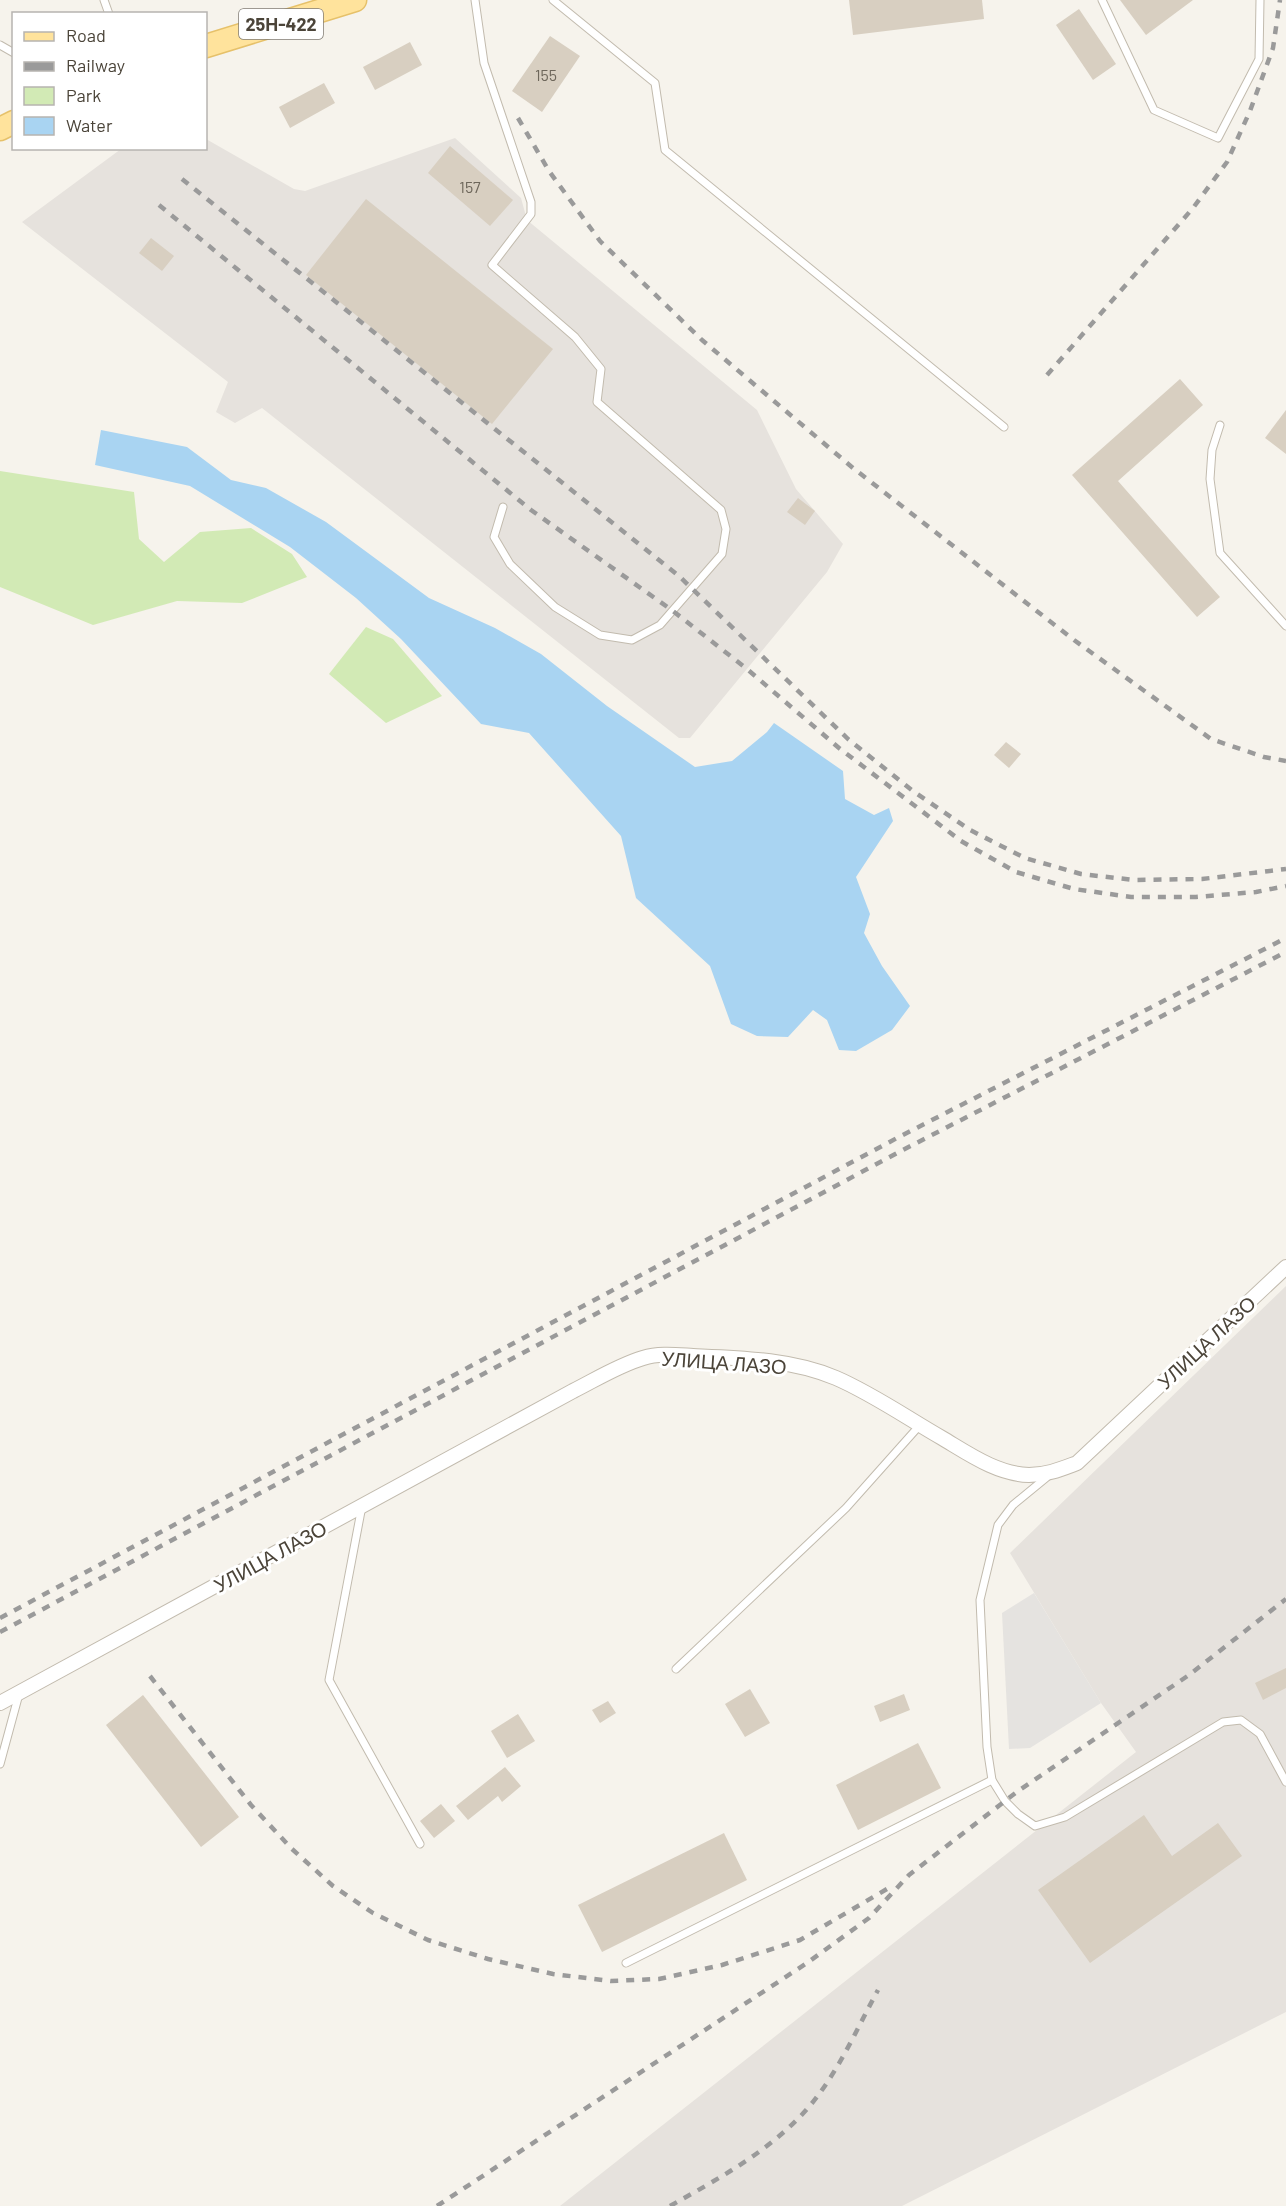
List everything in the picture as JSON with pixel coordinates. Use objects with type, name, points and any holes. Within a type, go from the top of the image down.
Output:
[{"type":"main road","name":"25Н-422","points":[[207,46],[355,0]]},
{"type":"street","name":"УЛИЦА ЛАЗО","points":[[0,1703],[573,1391],[643,1358],[665,1355],[715,1357],[763,1361],[805,1368],[857,1388],[1000,1470],[1028,1475],[1052,1473],[1077,1462],[1286,1267]]},
{"type":"lane","points":[[475,0],[484,63],[531,202],[531,214],[492,265],[575,337],[601,369],[597,402],[720,510],[726,529],[722,554],[660,625],[632,640],[600,635],[555,607],[510,564],[494,537],[503,507]]},
{"type":"lane","points":[[553,0],[654,83],[665,150],[1005,427]]},
{"type":"lane","points":[[1102,0],[1154,110],[1218,138],[1258,59],[1260,0]]},
{"type":"lane","points":[[1220,425],[1212,450],[1210,479],[1220,553],[1286,626]]},
{"type":"lane","points":[[676,1669],[846,1508],[920,1425]]},
{"type":"lane","points":[[1052,1473],[1013,1504],[998,1526],[980,1600],[987,1746],[992,1780],[1005,1801],[1035,1826],[1065,1817],[1222,1722],[1242,1720],[1260,1734],[1286,1782]]},
{"type":"lane","points":[[362,1506],[329,1680],[420,1844]]},
{"type":"lane","points":[[0,1764],[19,1692]]},
{"type":"lane","points":[[626,1963],[992,1780]]},
{"type":"shaded area","points":[[455,138],[521,198],[527,220],[757,410],[796,489],[843,544],[827,572],[690,738],[679,738],[262,408],[235,423],[216,412],[228,382],[22,222],[120,150],[207,150],[207,140],[294,189],[305,191]]},
{"type":"shaded area","points":[[1286,1286],[1286,2012],[902,2206],[560,2206],[1136,1752],[1101,1703],[1010,1553]]},
{"type":"shaded area","points":[[1034,1593],[1101,1703],[1030,1748],[1009,1749],[1002,1613]]},
{"type":"green space","points":[[0,471],[134,492],[139,539],[164,562],[200,532],[251,528],[292,554],[307,577],[242,603],[177,601],[93,625],[0,587]]},
{"type":"green space","points":[[366,627],[393,639],[442,696],[386,723],[329,674]]},
{"type":"water","points":[[101,430],[187,447],[231,480],[266,488],[326,522],[429,598],[495,628],[541,654],[607,706],[695,767],[732,761],[767,732],[774,723],[843,771],[845,799],[874,815],[889,808],[893,821],[856,877],[870,914],[864,933],[882,966],[910,1006],[892,1030],[856,1051],[839,1050],[827,1020],[813,1010],[788,1037],[757,1036],[731,1024],[710,966],[636,898],[621,836],[529,733],[481,724],[401,639],[356,598],[290,547],[190,486],[95,465]]},
{"type":"building","points":[[849,0],[982,0],[984,19],[853,35]]},
{"type":"building","points":[[1120,0],[1193,0],[1146,35]]},
{"type":"building","points":[[1079,9],[1116,64],[1093,80],[1056,25]]},
{"type":"building","points":[[550,36],[580,56],[542,112],[512,91]]},
{"type":"building","points":[[410,42],[422,65],[375,90],[363,67]]},
{"type":"building","points":[[324,83],[335,103],[290,128],[279,107]]},
{"type":"building","points":[[450,146],[513,200],[490,226],[428,173]]},
{"type":"building","points":[[366,199],[553,349],[492,424],[306,275]]},
{"type":"building","points":[[151,238],[174,256],[162,271],[139,253]]},
{"type":"building","points":[[1180,379],[1203,405],[1118,481],[1220,597],[1197,617],[1072,475]]},
{"type":"building","points":[[1286,410],[1286,454],[1265,438]]},
{"type":"building","points":[[798,498],[815,511],[805,525],[787,512]]},
{"type":"building","points":[[1006,742],[1021,754],[1009,768],[994,755]]},
{"type":"building","points":[[1286,1668],[1286,1688],[1263,1700],[1255,1683]]},
{"type":"building","points":[[750,1689],[770,1723],[745,1737],[725,1704]]},
{"type":"building","points":[[904,1694],[910,1710],[880,1722],[874,1706]]},
{"type":"building","points":[[143,1695],[239,1817],[201,1847],[106,1725]]},
{"type":"building","points":[[608,1701],[616,1713],[600,1723],[592,1710]]},
{"type":"building","points":[[518,1714],[535,1741],[507,1758],[491,1731]]},
{"type":"building","points":[[918,1743],[941,1788],[858,1830],[836,1785]]},
{"type":"building","points":[[505,1767],[521,1786],[502,1802],[498,1796],[468,1820],[456,1806]]},
{"type":"building","points":[[441,1804],[455,1821],[434,1838],[420,1821]]},
{"type":"building","points":[[1144,1815],[1172,1856],[1218,1823],[1242,1856],[1090,1963],[1038,1890]]},
{"type":"building","points":[[724,1833],[747,1880],[602,1952],[578,1905]]},
{"type":"railway","points":[[1047,375],[1193,208],[1227,162],[1250,111],[1273,48],[1280,0]]},
{"type":"railway","points":[[518,118],[549,171],[600,241],[702,340],[853,468],[1074,640],[1211,739],[1264,757],[1286,761]]},
{"type":"railway","points":[[182,179],[679,576],[848,739],[913,791],[970,830],[1025,858],[1081,874],[1134,880],[1202,879],[1286,869]]},
{"type":"railway","points":[[159,205],[531,510],[673,611],[747,669],[839,748],[961,841],[1016,872],[1074,889],[1131,897],[1196,897],[1256,892],[1286,886]]},
{"type":"railway","points":[[0,1618],[897,1138],[1286,938]]},
{"type":"railway","points":[[0,1632],[901,1151],[1286,952]]},
{"type":"railway","points":[[437,2206],[807,1963],[869,1918],[909,1875],[1018,1791],[1189,1675],[1286,1599]]},
{"type":"railway","points":[[150,1676],[251,1805],[292,1849],[333,1886],[373,1913],[428,1940],[488,1959],[553,1974],[611,1981],[659,1979],[722,1965],[800,1940],[892,1886]]},
{"type":"railway","points":[[670,2206],[753,2156],[772,2142],[807,2109],[838,2066],[878,1990]]}]
